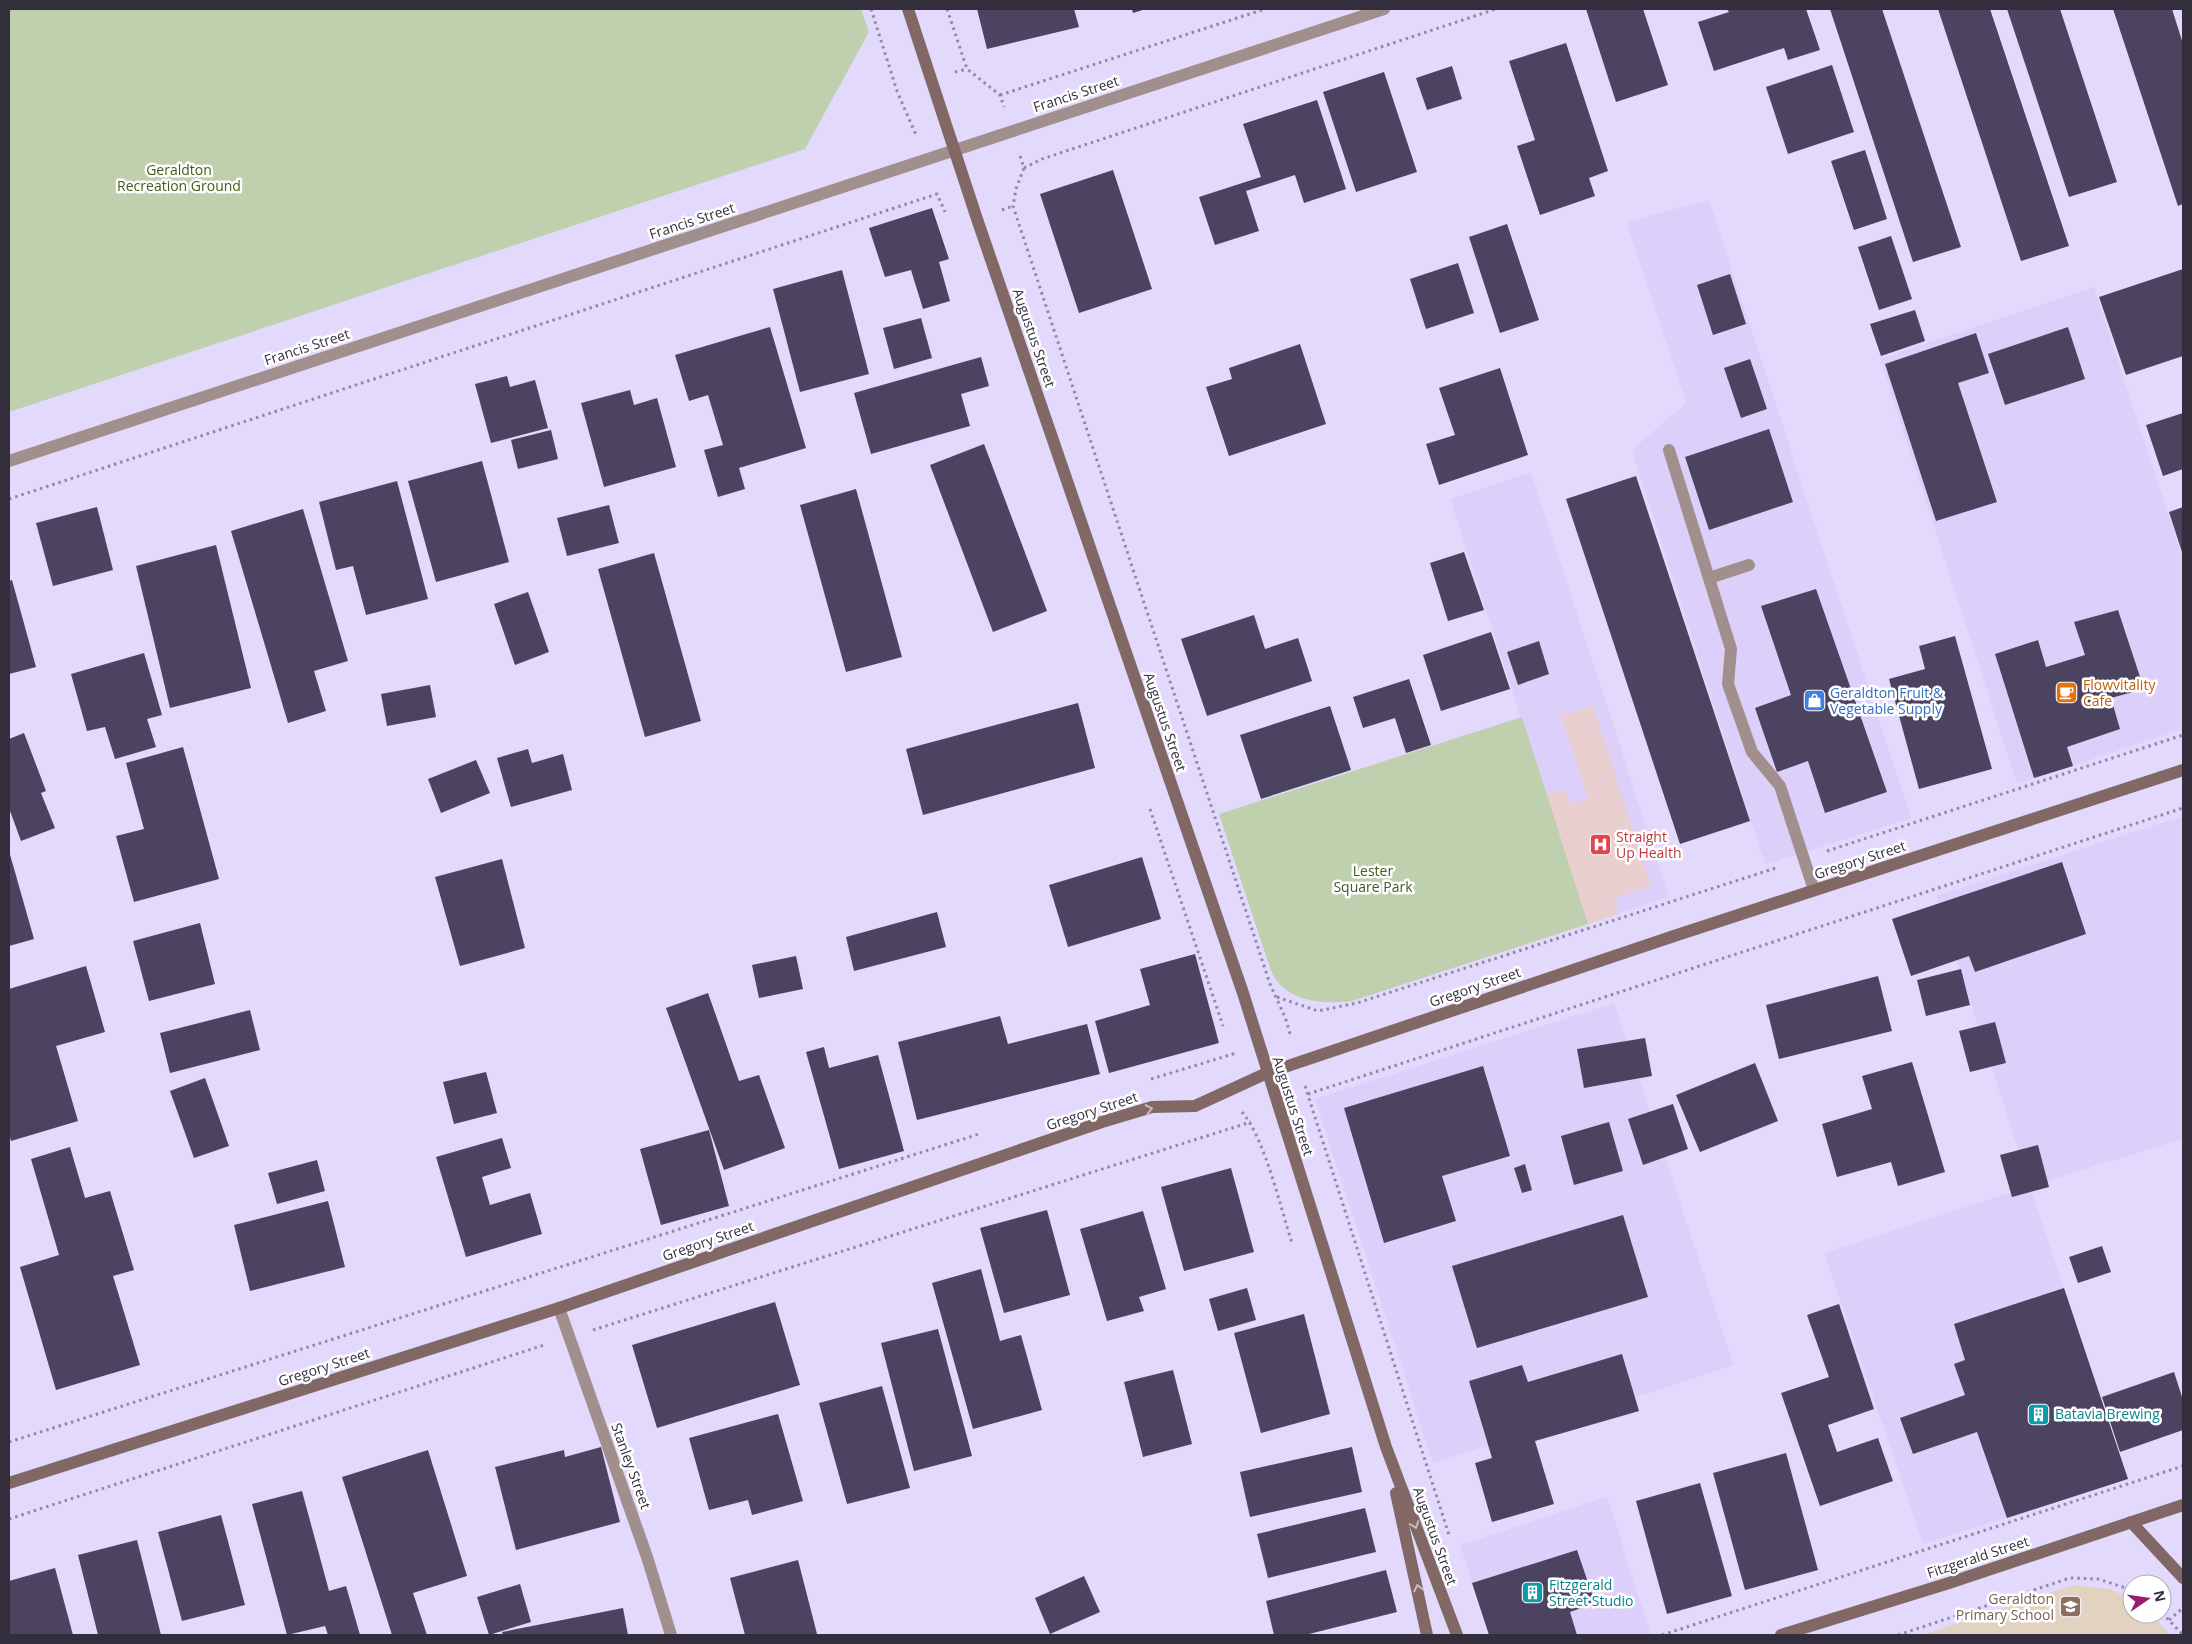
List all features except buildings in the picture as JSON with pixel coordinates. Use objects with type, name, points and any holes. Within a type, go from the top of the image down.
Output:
[{"type":"street","name":"Augustus Street","points":[[908,9],[954,150],[1236,974],[1386,1446],[1457,1635]]},
{"type":"street","name":"Francis Street","points":[[9,461],[1384,9]]},
{"type":"street","points":[[1669,450],[1731,649],[1728,684],[1752,752],[1780,786],[1814,890]]},
{"type":"street","points":[[1709,578],[1749,565]]},
{"type":"street","name":"Gregory Street","points":[[9,1483],[559,1308],[1102,1122],[1152,1107],[1195,1106],[1267,1073],[1814,890],[2183,770]]},
{"type":"street","name":"Stanley Street","points":[[559,1308],[647,1557],[671,1635]]},
{"type":"street","name":"Augustus Street","points":[[1386,1446],[1427,1635]]},
{"type":"street","name":"Fitzgerald Street","points":[[1781,1635],[1940,1586],[2183,1505]]},
{"type":"street","points":[[2131,1522],[2183,1578]]},
{"type":"path","points":[[871,9],[897,90],[910,118]]},
{"type":"path","points":[[947,9],[967,70],[1000,95],[1003,105]]},
{"type":"path","points":[[1000,95],[1265,9]]},
{"type":"path","points":[[1024,168],[1042,159],[1496,9]]},
{"type":"path","points":[[958,72],[967,70]]},
{"type":"path","points":[[1022,160],[1024,168],[1016,189],[1013,206],[1276,997],[1285,1017]]},
{"type":"path","points":[[9,499],[937,194],[948,219]]},
{"type":"path","points":[[997,212],[1013,206]]},
{"type":"path","points":[[1276,997],[1318,1011],[1357,1003],[2183,735]]},
{"type":"path","points":[[1148,804],[1224,1028]]},
{"type":"path","points":[[1451,1540],[1308,1094],[2183,808]]},
{"type":"path","points":[[1146,1081],[1233,1054],[1230,1045]]},
{"type":"path","points":[[585,1332],[1251,1122]]},
{"type":"path","points":[[9,1442],[985,1132]]},
{"type":"path","points":[[9,1518],[547,1344]]},
{"type":"path","points":[[1662,1635],[2183,1466]]},
{"type":"path","points":[[1898,1635],[2070,1578],[2098,1579],[2122,1587]]},
{"type":"path","points":[[2172,1617],[2183,1608]]},
{"type":"path","points":[[2172,1623],[2183,1635]]},
{"type":"shaded area","points":[[1709,200],[1911,818],[1765,865],[1632,450],[1686,403],[1626,222]]},
{"type":"shaded area","points":[[2094,287],[2183,559],[2183,729],[2017,784],[1880,359]]},
{"type":"shaded area","points":[[1531,472],[1669,896],[1588,924],[1450,499]]},
{"type":"shaded area","name":"Straight Up Health","points":[[1593,706],[1651,886],[1614,898],[1619,914],[1588,924],[1546,795],[1565,790],[1570,804],[1588,799],[1561,715]]},
{"type":"shaded area","points":[[2183,816],[2183,1139],[2030,1186],[1936,896]]},
{"type":"shaded area","points":[[1614,1003],[1734,1365],[1433,1463],[1315,1099]]},
{"type":"shaded area","points":[[2030,1186],[2128,1479],[1923,1544],[1824,1253]]},
{"type":"shaded area","points":[[1607,1496],[1651,1635],[1489,1635],[1460,1545]]},
{"type":"shaded area","name":"Geraldton Primary School","points":[[2074,1585],[2110,1589],[2122,1595],[2122,1624],[2160,1624],[2170,1635],[1923,1635]]},
{"type":"green space","name":"Geraldton Recreation Ground","points":[[9,9],[861,9],[869,32],[805,149],[9,412]]},
{"type":"green space","name":"Lester Square Park","points":[[1522,717],[1588,924],[1352,1001],[1320,1002],[1290,993],[1275,978],[1270,967],[1219,814]]},
{"type":"place","name":"Flowvitality Cafe","points":[[2067,693]]},
{"type":"place","name":"Geraldton Fruit & Vegetable Supply","points":[[1814,701]]},
{"type":"place","name":"Straight Up Health","points":[[1600,845]]},
{"type":"place","name":"Batavia Brewing","points":[[2039,1414]]},
{"type":"place","name":"Fitzgerald Street Studio","points":[[1533,1593]]},
{"type":"place","name":"Geraldton Primary School","points":[[2070,1607]]}]
